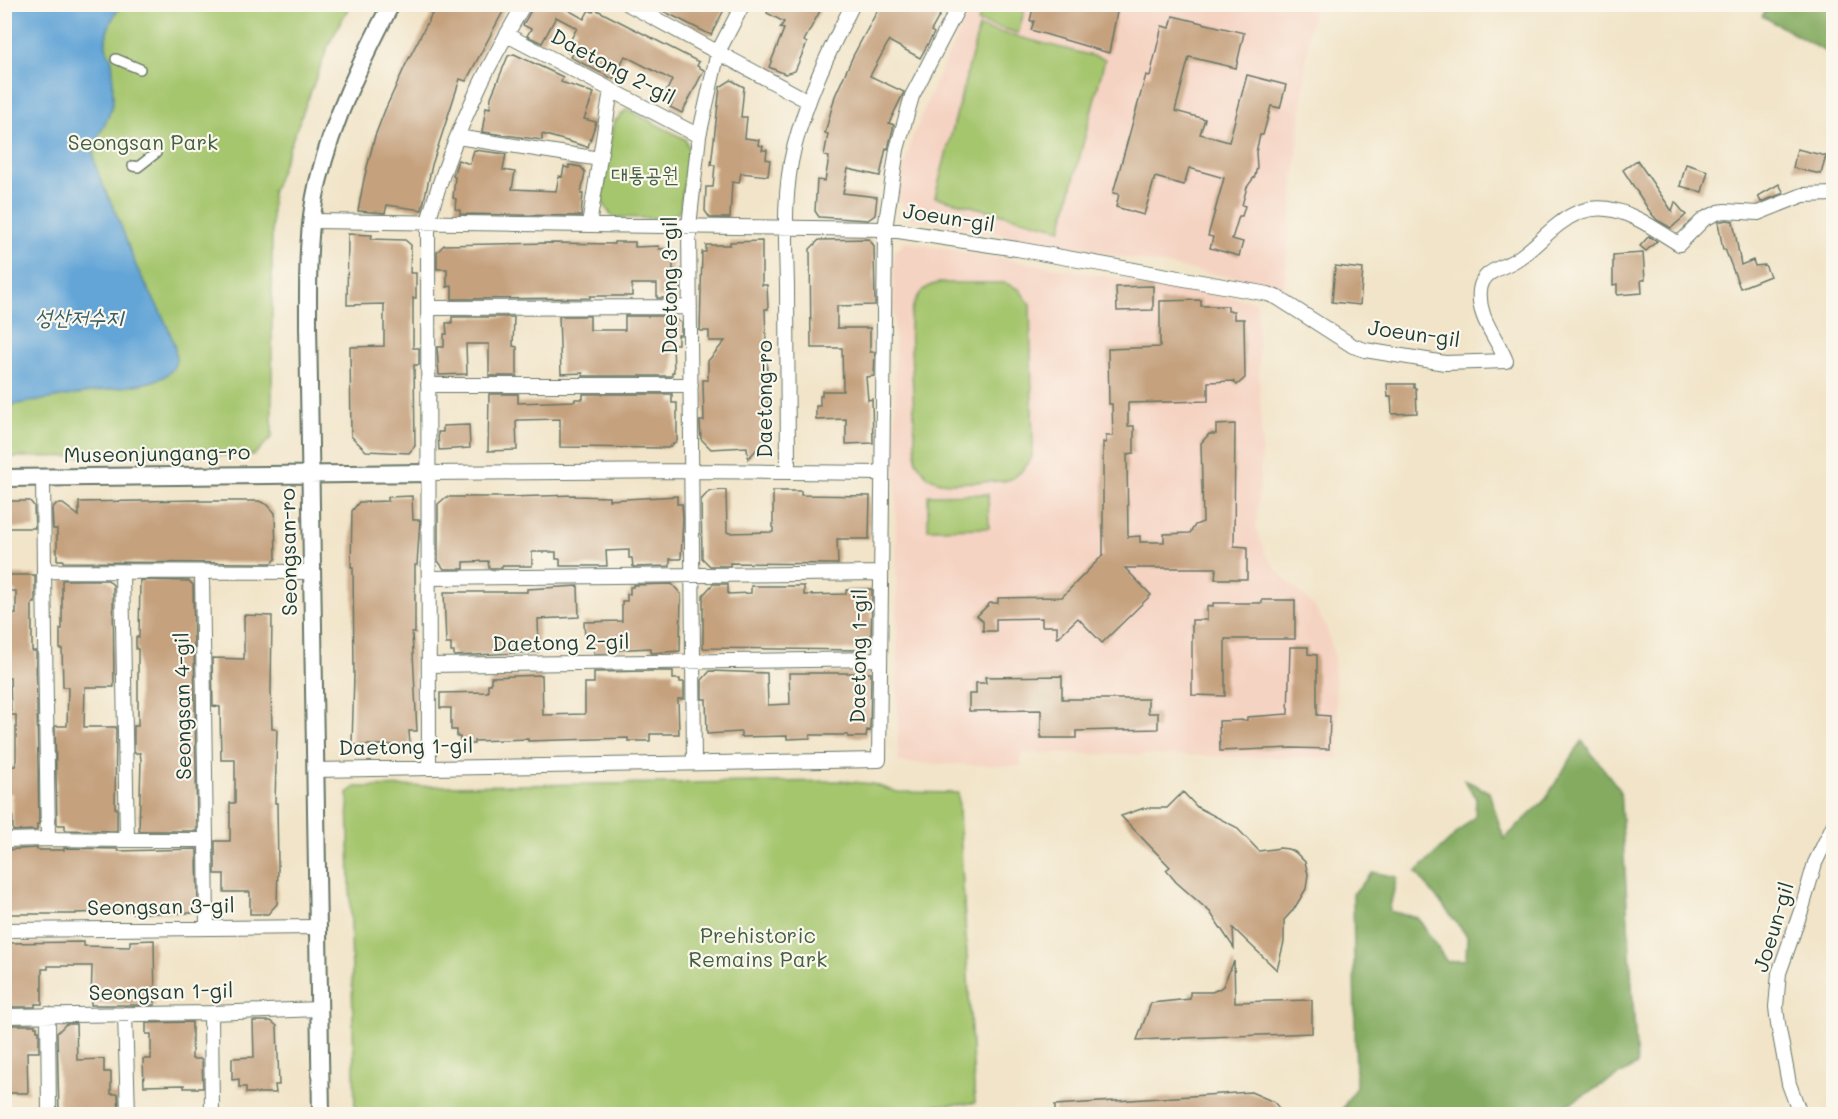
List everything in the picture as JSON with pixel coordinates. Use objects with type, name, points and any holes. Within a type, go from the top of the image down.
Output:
[{"type":"street","name":"Seongsan-ro","points":[[321,1114],[310,474],[309,256],[318,183],[344,99],[358,67],[392,4]]},
{"type":"street","points":[[429,768],[428,222],[457,137],[480,84],[524,4]]},
{"type":"street","points":[[628,4],[808,101]]},
{"type":"street","name":"Daetong 3-gil","points":[[694,763],[689,226],[699,136],[718,52],[743,4]]},
{"type":"street","name":"Daetong-ro","points":[[310,474],[788,472],[786,228],[790,166],[808,101],[824,62],[853,4]]},
{"type":"street","name":"Daetong 1-gil","points":[[315,770],[879,760],[885,229],[897,149],[912,96],[960,4]]},
{"type":"street","name":"Daetong 2-gil","points":[[507,35],[699,136]]},
{"type":"street","points":[[116,59],[140,69]]},
{"type":"street","points":[[589,225],[611,90]]},
{"type":"street","points":[[457,137],[600,159]]},
{"type":"street","points":[[133,166],[138,167],[156,153]]},
{"type":"street","name":"Joeun-gil","points":[[885,229],[1017,249],[1268,294],[1345,341],[1365,350],[1445,363],[1506,361],[1485,323],[1480,301],[1480,287],[1496,268],[1519,258],[1560,222],[1569,217],[1585,210],[1608,207],[1636,218],[1679,244],[1704,219],[1719,212],[1758,213],[1803,195],[1833,194]]},
{"type":"street","points":[[312,221],[885,229]]},
{"type":"street","points":[[428,308],[690,307]]},
{"type":"street","points":[[428,385],[690,385]]},
{"type":"street","points":[[788,472],[882,472]]},
{"type":"street","name":"Museonjungang-ro","points":[[4,478],[310,474]]},
{"type":"street","points":[[43,478],[48,839]]},
{"type":"street","points":[[44,572],[312,572]]},
{"type":"street","name":"Seongsan 4-gil","points":[[202,572],[207,928]]},
{"type":"street","points":[[122,573],[127,840]]},
{"type":"street","points":[[429,578],[881,573]]},
{"type":"street","points":[[693,662],[880,659]]},
{"type":"street","name":"Daetong 2-gil","points":[[429,665],[693,662]]},
{"type":"street","name":"Joeun-gil","points":[[1800,1114],[1790,1084],[1778,1024],[1776,1007],[1779,973],[1815,863],[1833,824]]},
{"type":"street","points":[[4,840],[206,840]]},
{"type":"street","name":"Seongsan 3-gil","points":[[4,930],[318,927]]},
{"type":"street","name":"Seongsan 1-gil","points":[[4,1016],[319,1009]]},
{"type":"street","points":[[211,1013],[212,1114]]},
{"type":"street","points":[[48,1014],[49,1114]]},
{"type":"street","points":[[125,1014],[128,1114]]},
{"type":"shaded area","points":[[972,5],[1315,5],[1309,34],[1284,287],[913,218],[895,196],[912,139],[935,82]]},
{"type":"shaded area","points":[[906,242],[1257,302],[1262,452],[1256,528],[1266,555],[1279,573],[1316,609],[1326,627],[1334,655],[1339,758],[1022,753],[1021,766],[898,761],[894,252]]},
{"type":"green space","name":"Seongsan Park","points":[[4,5],[350,5],[329,44],[272,193],[272,437],[254,455],[5,457]]},
{"type":"green space","points":[[983,5],[1026,5],[1018,33],[978,22]]},
{"type":"green space","points":[[1769,5],[1833,5],[1833,56],[1762,16]]},
{"type":"green space","points":[[979,27],[1105,59],[1061,229],[935,197]]},
{"type":"green space","name":"대통공원","points":[[627,109],[685,139],[689,149],[680,210],[670,219],[612,217],[602,201],[613,123]]},
{"type":"green space","points":[[939,283],[1005,283],[1019,289],[1030,304],[1033,450],[1031,459],[1023,470],[1005,481],[940,482],[928,477],[916,461],[910,318],[914,304],[921,293],[926,288]]},
{"type":"green space","points":[[988,494],[989,528],[928,529],[928,495]]},
{"type":"green space","points":[[1582,741],[1620,790],[1637,1065],[1551,1114],[1339,1114],[1356,1087],[1353,894],[1373,872],[1397,877],[1389,911],[1418,918],[1447,962],[1466,959],[1467,936],[1416,872],[1475,816],[1476,797],[1463,779],[1489,792],[1504,839],[1544,801]]},
{"type":"green space","name":"Prehistoric Remains Park","points":[[844,781],[872,784],[897,792],[958,793],[975,1103],[904,1107],[876,1114],[355,1114],[348,793],[355,787]]},
{"type":"water","name":"성산저수지","points":[[4,5],[123,5],[113,18],[107,34],[106,47],[113,66],[113,103],[96,142],[94,158],[135,264],[174,344],[175,364],[169,373],[160,378],[141,384],[5,406]]},
{"type":"building","points":[[437,4],[507,4],[466,81],[460,79],[432,165],[422,210],[387,205],[385,213],[358,211],[375,136],[406,64]]},
{"type":"building","points":[[533,4],[562,4],[561,6],[584,19],[589,10],[593,12],[595,9],[699,62],[697,66],[704,70],[682,113],[670,107],[673,102],[666,98],[668,93],[666,92],[672,80],[625,56],[613,79],[570,57],[572,54],[567,52],[577,28],[556,17],[542,43],[527,36],[531,29],[523,25],[533,7],[536,6]]},
{"type":"building","points":[[649,4],[727,4],[711,35]]},
{"type":"building","points":[[771,4],[812,4],[821,9],[804,41],[807,43],[795,71],[785,74],[769,67],[784,29],[780,28],[784,22],[767,13]]},
{"type":"building","points":[[881,4],[946,4],[931,31],[934,33],[920,58],[889,41],[870,76],[904,92],[889,123],[894,125],[880,176],[848,169],[843,193],[877,197],[875,215],[868,220],[819,217],[815,211],[817,180],[825,181],[829,157],[824,156],[828,134],[825,133],[835,96]]},
{"type":"building","points":[[1034,4],[1109,4],[1118,7],[1109,53],[1031,30],[1034,21],[1030,21]]},
{"type":"building","points":[[1173,16],[1244,33],[1236,68],[1189,57],[1175,111],[1205,119],[1200,134],[1229,142],[1247,75],[1286,85],[1280,108],[1271,106],[1263,135],[1260,135],[1256,152],[1255,176],[1247,187],[1242,205],[1245,206],[1242,216],[1239,216],[1232,239],[1243,242],[1239,256],[1210,248],[1213,237],[1208,236],[1224,178],[1189,168],[1184,185],[1155,177],[1144,215],[1116,207],[1119,194],[1113,193],[1146,75],[1150,76],[1162,26],[1170,28]]},
{"type":"building","points":[[514,54],[563,77],[561,82],[594,93],[584,119],[596,122],[588,147],[542,134],[542,140],[482,132],[486,107],[490,108],[491,97],[508,56]]},
{"type":"building","points":[[731,80],[744,87],[741,117],[747,117],[745,138],[759,140],[758,145],[763,146],[762,150],[767,150],[766,159],[770,160],[768,176],[741,173],[739,183],[732,182],[730,218],[710,218],[705,211],[706,187],[713,187],[715,165],[711,165],[720,87]]},
{"type":"building","points":[[1797,149],[1826,156],[1821,174],[1793,168]]},
{"type":"building","points":[[474,150],[506,154],[503,170],[515,172],[512,189],[556,191],[559,176],[562,177],[564,167],[569,168],[569,165],[581,167],[585,172],[581,194],[583,194],[581,216],[460,214],[460,210],[455,209],[456,199],[453,198],[455,177],[453,176],[458,160],[470,164]]},
{"type":"building","points":[[1637,160],[1672,211],[1675,202],[1686,215],[1671,228],[1657,220],[1650,212],[1623,170]]},
{"type":"building","points":[[1686,164],[1708,171],[1702,192],[1680,186]]},
{"type":"building","points":[[1779,184],[1784,193],[1761,202],[1758,196]]},
{"type":"building","points":[[1733,221],[1741,265],[1753,260],[1755,266],[1765,265],[1770,276],[1740,288],[1725,249],[1723,250],[1718,222]]},
{"type":"building","points":[[348,234],[372,235],[371,239],[405,240],[411,245],[410,273],[416,273],[416,298],[413,298],[413,348],[419,348],[419,365],[414,365],[415,446],[409,453],[366,451],[351,436],[350,347],[384,346],[384,304],[347,305]]},
{"type":"building","points":[[1649,236],[1657,241],[1646,251],[1640,246]]},
{"type":"building","points":[[869,239],[874,246],[875,305],[837,306],[837,328],[870,328],[870,352],[875,352],[874,376],[866,377],[868,400],[872,399],[873,443],[846,444],[846,419],[816,420],[816,406],[820,406],[822,391],[843,391],[842,348],[811,348],[810,249],[819,240]]},
{"type":"building","points":[[762,241],[762,285],[767,285],[768,309],[765,309],[769,436],[748,459],[747,447],[711,449],[701,439],[700,421],[704,421],[703,380],[708,380],[708,361],[725,341],[709,341],[709,331],[700,331],[702,252],[706,252],[706,245]]},
{"type":"building","points":[[614,242],[635,242],[635,247],[659,246],[659,249],[669,249],[669,254],[673,254],[673,270],[679,270],[681,290],[671,298],[657,298],[657,284],[632,284],[632,296],[452,299],[452,286],[447,287],[447,269],[437,269],[437,252],[444,245],[614,244]]},
{"type":"building","points":[[1643,253],[1645,280],[1641,280],[1642,293],[1617,295],[1617,284],[1613,285],[1613,255]]},
{"type":"building","points":[[1335,266],[1363,269],[1360,305],[1332,302]]},
{"type":"building","points":[[1153,286],[1153,310],[1117,311],[1116,287]]},
{"type":"building","points":[[1201,300],[1201,306],[1228,306],[1228,311],[1234,311],[1234,319],[1244,319],[1245,378],[1237,385],[1233,381],[1208,382],[1208,401],[1128,403],[1128,426],[1134,426],[1134,453],[1127,454],[1128,537],[1140,536],[1140,542],[1164,542],[1164,534],[1190,533],[1195,525],[1203,522],[1201,443],[1209,434],[1216,434],[1216,425],[1235,424],[1234,546],[1247,547],[1247,579],[1215,579],[1216,568],[1125,568],[1151,595],[1102,643],[1078,618],[1057,638],[1057,626],[1042,626],[1042,618],[996,619],[996,631],[983,631],[983,621],[977,616],[990,603],[998,603],[998,598],[1062,597],[1103,555],[1103,442],[1106,443],[1106,436],[1113,436],[1112,404],[1109,404],[1108,349],[1160,347],[1160,301]]},
{"type":"building","points":[[559,316],[590,316],[590,330],[625,330],[625,316],[671,316],[681,323],[678,344],[673,344],[674,372],[672,376],[561,374]]},
{"type":"building","points":[[452,317],[514,317],[513,346],[517,347],[517,376],[489,376],[489,344],[466,344],[467,374],[439,375],[437,347],[444,347],[444,334],[447,334],[446,323],[452,323]]},
{"type":"building","points":[[1387,384],[1414,384],[1417,413],[1392,414],[1391,396],[1388,397]]},
{"type":"building","points":[[489,394],[518,394],[518,403],[575,401],[575,399],[583,399],[583,394],[672,394],[672,403],[677,403],[677,441],[668,448],[560,447],[560,419],[518,420],[516,421],[517,450],[488,451]]},
{"type":"building","points":[[469,425],[470,448],[439,450],[438,432],[443,432],[443,426]]},
{"type":"building","points":[[726,490],[727,532],[729,533],[773,532],[773,491],[801,491],[801,495],[870,496],[869,539],[837,539],[838,564],[730,563],[730,566],[710,566],[702,558],[701,500],[709,491]]},
{"type":"building","points":[[575,495],[609,497],[609,500],[677,496],[677,504],[682,504],[683,518],[681,559],[670,559],[670,566],[633,567],[632,558],[629,558],[629,550],[606,551],[607,566],[560,566],[560,559],[556,559],[556,552],[532,552],[532,566],[489,568],[488,561],[464,562],[464,569],[444,569],[438,561],[438,504],[446,497]]},
{"type":"building","points":[[412,496],[413,520],[420,520],[417,565],[415,565],[415,633],[412,633],[417,731],[409,731],[410,745],[352,745],[354,675],[352,511],[359,502],[388,501],[388,497]]},
{"type":"building","points":[[4,501],[30,501],[34,506],[35,528],[4,528]]},
{"type":"building","points":[[259,501],[268,505],[275,513],[276,559],[272,563],[63,562],[63,560],[57,560],[57,529],[53,529],[52,509],[56,504],[63,504],[79,516],[79,502]]},
{"type":"building","points":[[7,575],[35,575],[35,603],[32,603],[32,651],[36,651],[39,824],[37,824],[37,830],[13,831],[12,793],[4,793],[4,767],[16,764],[16,715],[11,715],[10,678],[4,678],[7,614],[16,614],[16,591],[7,591]]},
{"type":"building","points":[[62,580],[108,580],[113,585],[114,687],[85,687],[84,727],[116,727],[117,831],[65,830],[65,825],[57,825],[55,726],[67,726],[68,687],[63,687],[62,649],[60,649]]},
{"type":"building","points":[[140,580],[189,581],[193,585],[197,831],[139,831],[141,760],[140,753],[134,753],[134,726],[138,726],[136,637],[139,637]]},
{"type":"building","points":[[672,584],[681,594],[680,651],[651,653],[651,648],[612,650],[612,654],[594,654],[594,646],[590,646],[590,639],[585,639],[584,622],[622,621],[622,601],[627,601],[627,594],[630,594],[630,587],[633,585]]},
{"type":"building","points":[[713,584],[728,584],[728,594],[751,593],[751,586],[804,586],[804,595],[846,594],[846,590],[872,589],[871,643],[865,650],[703,648],[703,595]]},
{"type":"building","points":[[578,586],[579,617],[538,619],[539,652],[454,656],[454,652],[451,652],[451,644],[446,644],[444,592],[527,592],[527,589]]},
{"type":"building","points":[[1262,600],[1295,600],[1295,639],[1225,639],[1225,696],[1192,695],[1192,620],[1207,620],[1207,606],[1213,606],[1213,603],[1262,603]]},
{"type":"building","points":[[244,615],[272,616],[271,691],[272,729],[277,729],[275,803],[277,803],[278,867],[277,904],[268,914],[250,914],[250,892],[224,892],[224,874],[215,874],[215,841],[230,841],[230,803],[235,803],[235,760],[221,760],[220,707],[213,706],[212,658],[244,659]]},
{"type":"building","points":[[1290,647],[1308,647],[1308,654],[1317,655],[1317,715],[1330,716],[1329,749],[1220,751],[1219,721],[1247,720],[1247,717],[1288,714]]},
{"type":"building","points":[[673,671],[673,679],[680,679],[680,682],[684,682],[684,699],[678,699],[679,734],[650,734],[650,741],[628,741],[628,738],[528,741],[528,739],[474,741],[474,744],[460,744],[457,730],[451,730],[451,708],[440,708],[440,693],[488,692],[491,677],[542,675],[543,715],[585,714],[585,683],[594,683],[594,672]]},
{"type":"building","points":[[710,671],[767,673],[768,705],[790,704],[789,673],[871,673],[870,731],[867,730],[866,737],[810,735],[810,738],[787,739],[787,736],[741,737],[741,732],[707,734],[706,699],[702,699],[702,680]]},
{"type":"building","points":[[1062,676],[1062,699],[1148,699],[1148,713],[1158,713],[1158,729],[1076,731],[1076,738],[1041,738],[1041,710],[969,711],[969,694],[976,694],[976,683],[986,683],[985,677]]},
{"type":"building","points":[[1183,792],[1197,807],[1236,827],[1259,851],[1288,849],[1295,852],[1305,862],[1308,874],[1306,889],[1284,920],[1284,942],[1277,970],[1233,928],[1234,948],[1210,912],[1176,882],[1166,870],[1170,867],[1121,816],[1144,808],[1167,808]]},
{"type":"building","points":[[37,848],[37,850],[64,850],[64,848],[117,849],[118,851],[197,849],[198,913],[131,913],[131,911],[4,914],[4,850]]},
{"type":"building","points":[[154,940],[155,1005],[91,1005],[92,966],[48,966],[48,969],[42,969],[42,1004],[35,1004],[35,1007],[4,1007],[4,943],[84,942],[84,946],[130,947],[130,941]]},
{"type":"building","points":[[1234,961],[1235,1002],[1312,1000],[1312,1033],[1137,1040],[1151,1003],[1190,999],[1190,992],[1212,992],[1219,989],[1223,986]]},
{"type":"building","points":[[253,1021],[271,1021],[277,1026],[279,1085],[275,1085],[276,1093],[246,1093],[246,1087],[239,1087],[239,1079],[232,1080],[232,1058],[254,1057]]},
{"type":"building","points":[[192,1022],[192,1059],[202,1059],[203,1088],[184,1088],[184,1085],[144,1086],[143,1059],[151,1059],[151,1034],[146,1034],[146,1023]]},
{"type":"building","points":[[66,1024],[76,1024],[77,1060],[104,1059],[104,1072],[111,1072],[111,1094],[118,1094],[119,1114],[59,1114],[57,1033]]},
{"type":"building","points":[[4,1025],[35,1025],[39,1031],[39,1052],[27,1052],[28,1093],[4,1093]]},
{"type":"building","points":[[1251,1092],[1274,1102],[1284,1114],[1055,1114],[1055,1105]]}]
